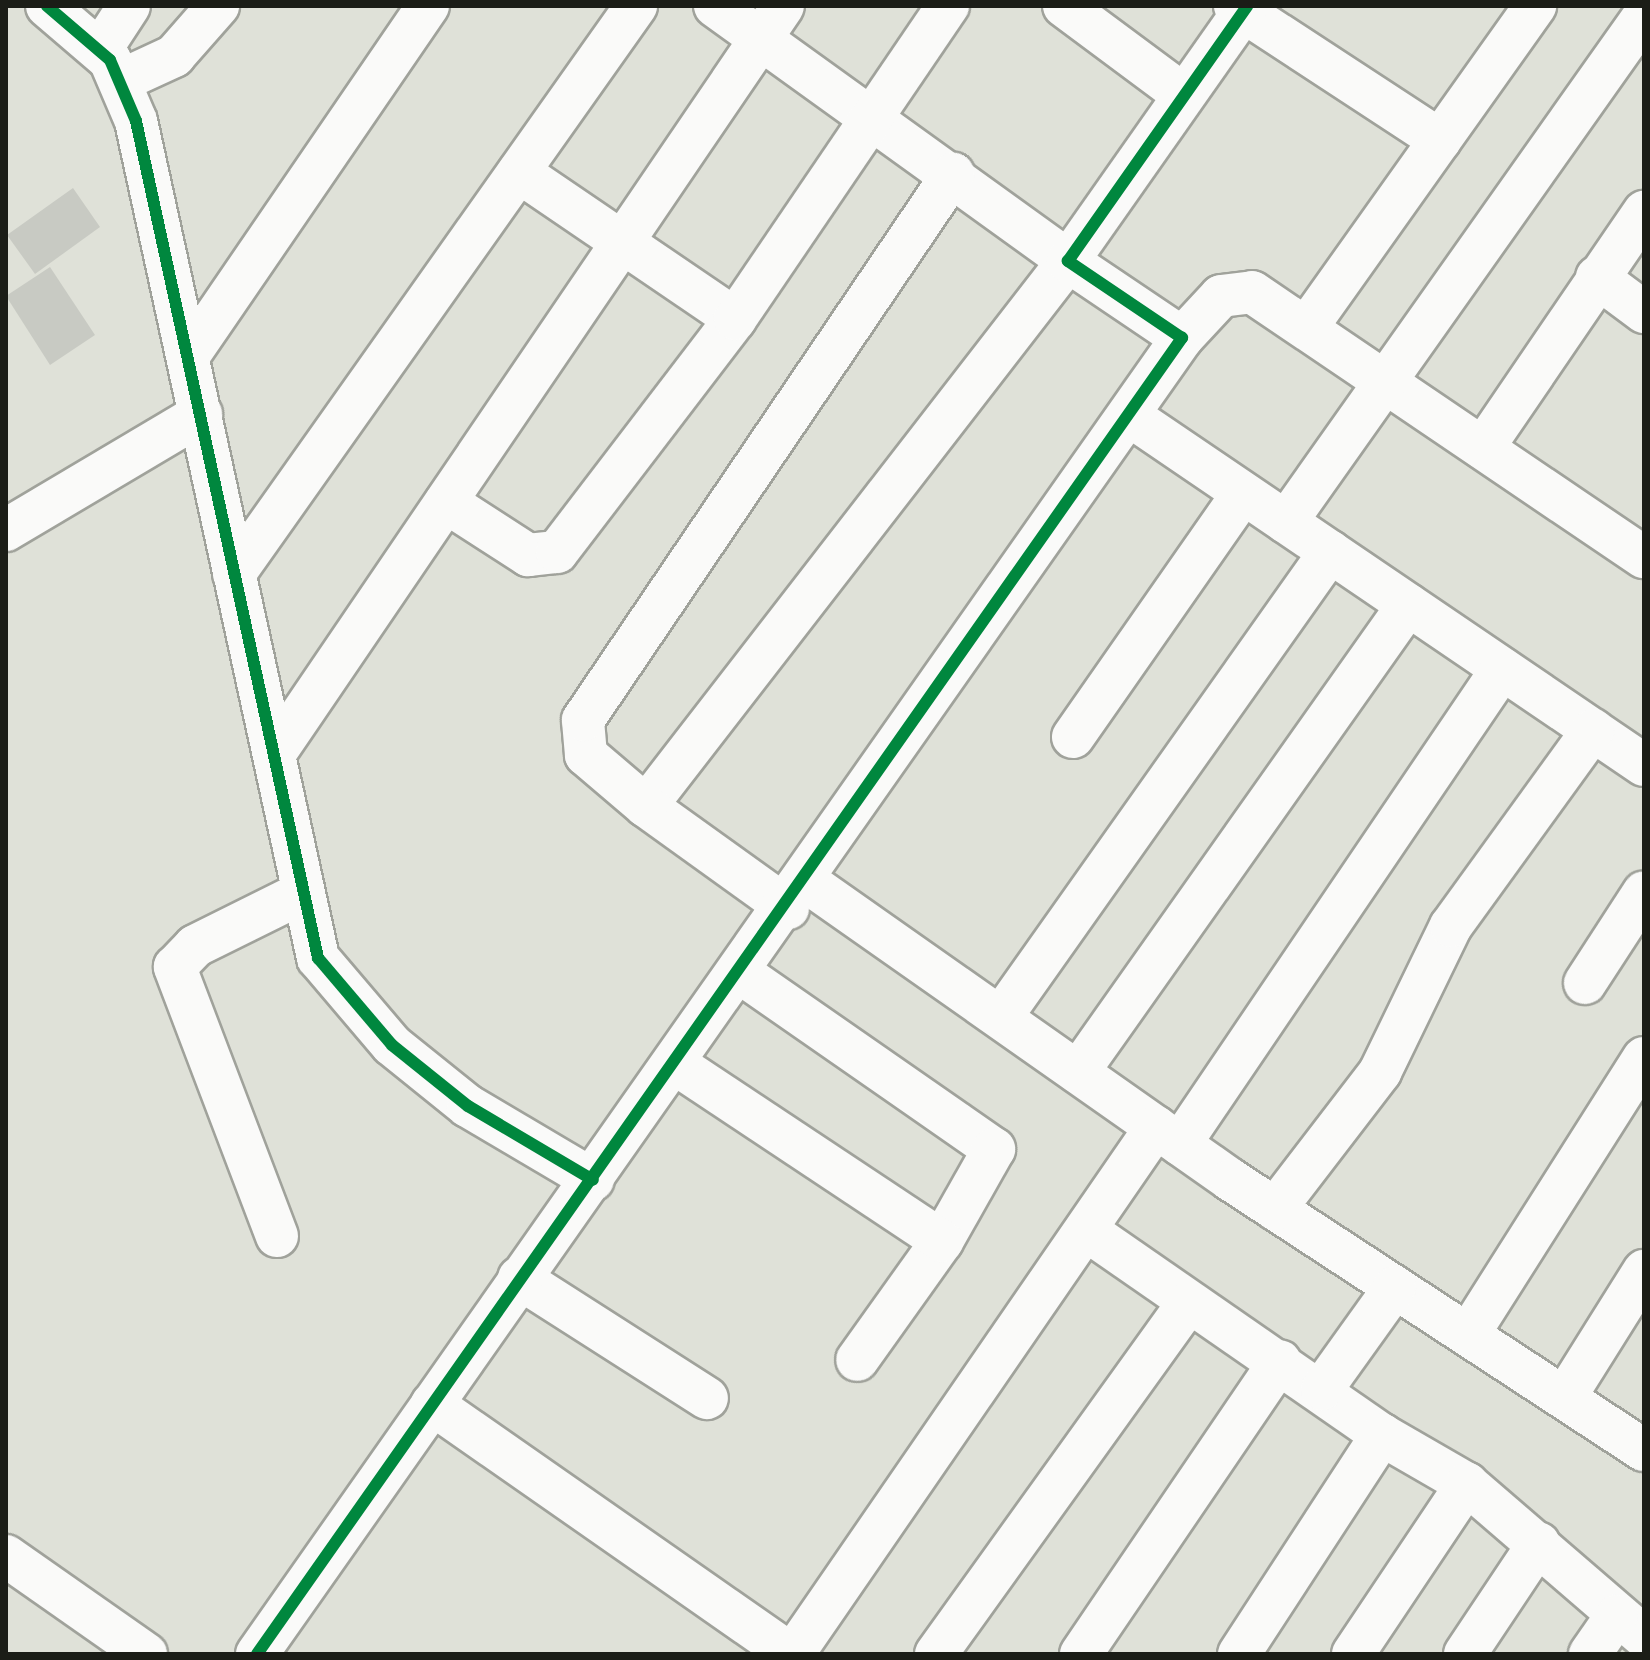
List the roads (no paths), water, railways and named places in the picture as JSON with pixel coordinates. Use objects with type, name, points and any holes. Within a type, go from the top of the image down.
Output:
[{"type":"street","points":[[47,6],[110,65],[136,121],[318,958],[392,1045],[468,1106],[593,1180]]},
{"type":"street","points":[[110,65],[129,6]]},
{"type":"street","points":[[110,65],[174,56],[218,6]]},
{"type":"street","points":[[189,355],[428,6]]},
{"type":"street","points":[[234,574],[636,6]]},
{"type":"street","points":[[715,6],[772,22],[876,116],[1068,261],[1182,338]]},
{"type":"street","points":[[446,502],[528,555],[557,552],[735,319],[948,6]]},
{"type":"street","points":[[1064,6],[1184,95]]},
{"type":"street","points":[[1307,327],[1535,6]]},
{"type":"street","points":[[646,806],[1068,261],[1242,8],[1440,140]]},
{"type":"street","points":[[1286,522],[1382,378],[1644,16]]},
{"type":"street","points":[[275,753],[772,22]]},
{"type":"street","points":[[519,172],[735,319]]},
{"type":"street","points":[[953,174],[583,720],[586,755],[646,806],[1001,1017],[1275,1209],[1644,1450]]},
{"type":"street","points":[[1483,448],[1644,212]]},
{"type":"street","points":[[1597,277],[1644,312]]},
{"type":"street","points":[[257,1654],[519,1278],[798,895],[1182,338],[1235,289],[1307,327],[1644,557]]},
{"type":"street","points":[[6,530],[201,414]]},
{"type":"street","points":[[1130,416],[1644,765]]},
{"type":"street","points":[[1073,737],[1243,493]]},
{"type":"street","points":[[1001,1017],[1330,552]]},
{"type":"street","points":[[1078,1072],[1408,605]]},
{"type":"street","points":[[432,1404],[792,1654],[1086,1230],[1168,1135],[1502,669]]},
{"type":"street","points":[[1275,1209],[1380,1072],[1451,926],[1593,730]]},
{"type":"street","points":[[1585,983],[1644,892]]},
{"type":"street","points":[[277,1236],[175,967],[205,940],[302,893]]},
{"type":"street","points":[[742,974],[989,1141],[995,1157],[942,1241],[857,1360]]},
{"type":"street","points":[[1468,1335],[1644,1058]]},
{"type":"street","points":[[677,1065],[942,1241]]},
{"type":"street","points":[[1086,1230],[1322,1389],[1382,1435],[1467,1484],[1539,1543],[1630,1626],[1590,1654]]},
{"type":"street","points":[[1565,1397],[1644,1271]]},
{"type":"street","points":[[519,1278],[707,1398]]},
{"type":"street","points":[[1322,1389],[1395,1287]]},
{"type":"street","points":[[936,1654],[1189,1302]]},
{"type":"street","points":[[1081,1654],[1280,1361]]},
{"type":"street","points":[[1239,1654],[1382,1435]]},
{"type":"street","points":[[1353,1654],[1467,1484]]},
{"type":"street","points":[[1465,1654],[1539,1543]]},
{"type":"street","points":[[6,1556],[146,1654]]}]
